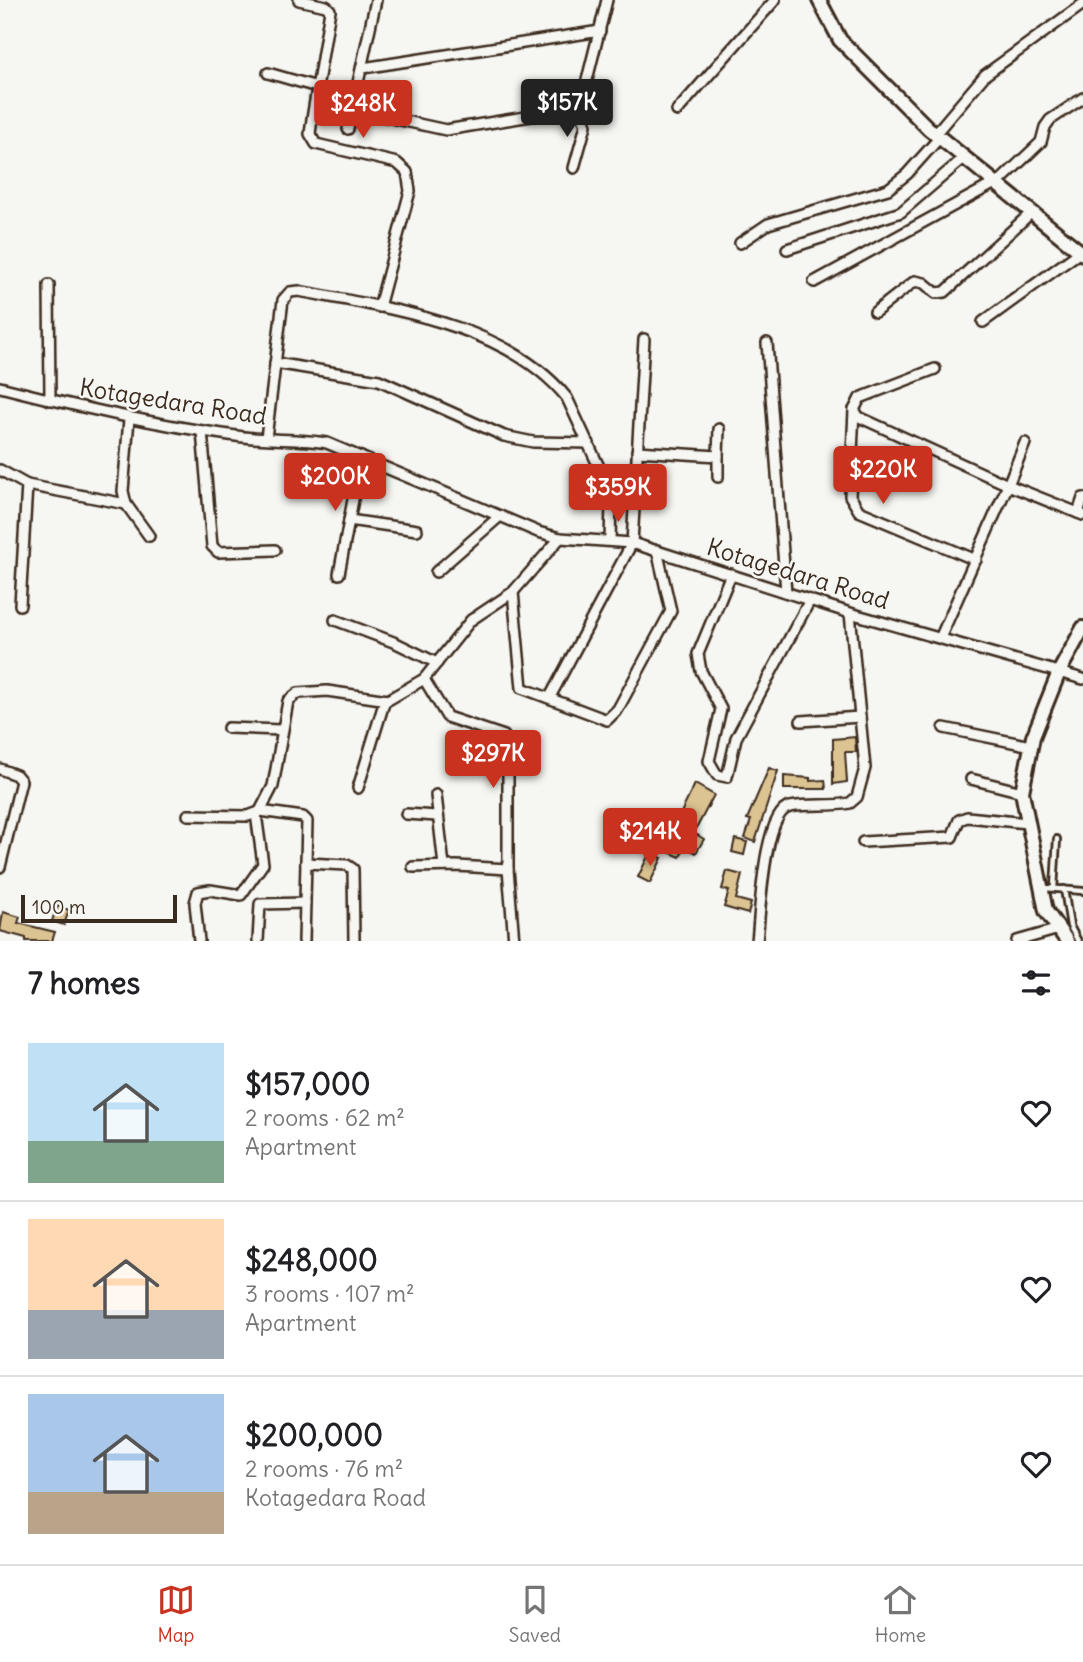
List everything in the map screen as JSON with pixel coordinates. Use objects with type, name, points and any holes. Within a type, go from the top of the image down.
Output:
[{"type":"street","points":[[299,0],[326,6],[330,10],[310,134],[316,144],[397,163],[410,179],[411,191],[379,306]]},
{"type":"street","points":[[348,129],[376,0]]},
{"type":"street","points":[[574,168],[586,125],[580,108],[607,0]]},
{"type":"street","points":[[677,111],[775,0]]},
{"type":"street","points":[[819,0],[840,40],[937,135],[1082,253],[983,322]]},
{"type":"street","points":[[740,243],[768,224],[888,189],[907,174],[985,75],[1083,4]]},
{"type":"street","points":[[363,68],[600,31]]},
{"type":"street","points":[[268,73],[317,87]]},
{"type":"street","points":[[814,282],[996,183],[1041,142],[1050,120],[1083,98]]},
{"type":"street","points":[[354,110],[446,130],[580,108]]},
{"type":"street","points":[[787,249],[901,212],[965,158]]},
{"type":"street","points":[[875,312],[915,281],[924,283],[936,293],[945,292],[1032,212]]},
{"type":"street","points":[[49,285],[50,400]]},
{"type":"street","points":[[266,438],[283,300],[290,292],[299,291],[379,306],[440,321],[506,348],[559,387],[589,443],[609,492],[610,541]]},
{"type":"street","points":[[550,696],[632,542],[644,340]]},
{"type":"street","points":[[767,343],[786,592]]},
{"type":"street","points":[[275,363],[379,380],[504,436],[542,443],[589,443]]},
{"type":"street","points":[[935,369],[860,398],[854,410],[850,496],[853,506],[859,512],[976,560]]},
{"type":"street","name":"Kotagedara Road","points":[[0,387],[128,419],[202,431],[327,443],[500,516],[560,538],[632,542],[850,613],[941,636],[1083,678]]},
{"type":"street","points":[[854,410],[859,417],[1008,485],[1080,514],[1083,498]]},
{"type":"street","points":[[128,419],[123,491],[127,504],[149,536]]},
{"type":"street","points":[[718,477],[719,429]]},
{"type":"street","points":[[202,431],[212,546],[218,552],[275,550]]},
{"type":"street","points":[[941,636],[1025,443]]},
{"type":"street","points":[[637,451],[718,456]]},
{"type":"street","points":[[340,574],[361,457]]},
{"type":"street","points":[[0,470],[27,485],[127,504]]},
{"type":"street","points":[[20,605],[27,485]]},
{"type":"street","points":[[436,572],[500,516]]},
{"type":"street","points":[[349,520],[417,530]]},
{"type":"street","points":[[199,941],[195,903],[198,892],[210,890],[242,895],[263,864],[258,812],[273,786],[285,706],[298,693],[347,692],[384,701],[424,679],[471,620],[513,592],[560,538]]},
{"type":"street","points":[[513,592],[519,683],[527,691],[550,696],[601,720],[613,716],[671,611],[657,550]]},
{"type":"street","points":[[731,575],[698,654],[698,663],[721,709],[709,761],[717,775],[727,777],[736,738],[810,600]]},
{"type":"street","points":[[757,941],[764,869],[773,825],[788,807],[828,807],[850,803],[857,797],[864,768],[850,613]]},
{"type":"street","points":[[335,620],[396,643],[438,663]]},
{"type":"street","points":[[1067,941],[1046,911],[1021,792],[1031,746],[1059,672],[1083,628]]},
{"type":"street","points":[[424,679],[446,717],[504,736],[508,743],[508,869],[514,941]]},
{"type":"street","points":[[358,788],[384,701]]},
{"type":"street","points":[[801,721],[860,717]]},
{"type":"street","points":[[228,728],[282,730]]},
{"type":"street","points":[[944,728],[1031,746]]},
{"type":"street","points":[[0,769],[16,775],[21,781],[0,867]]},
{"type":"street","points":[[971,779],[1021,792]]},
{"type":"street","points":[[436,795],[444,866]]},
{"type":"street","points":[[188,815],[258,812],[305,818],[308,825],[304,941]]},
{"type":"street","points":[[406,814],[437,816]]},
{"type":"street","points":[[863,842],[952,837],[959,820],[967,817],[1027,822]]},
{"type":"street","points":[[306,863],[347,865],[353,869],[354,941]]},
{"type":"street","points":[[412,867],[508,869]]},
{"type":"street","points":[[258,941],[260,904],[305,903]]},
{"type":"street","points":[[1017,941],[1059,929]]},
{"type":"lane","points":[[1054,888],[1057,839]]},
{"type":"lane","points":[[1040,887],[1083,891]]},
{"type":"lane","points":[[1064,890],[1070,926],[1078,941]]},
{"type":"building","points":[[855,737],[856,752],[845,752],[847,782],[833,784],[833,739]]},
{"type":"building","points":[[769,768],[778,771],[755,842],[745,838],[751,820],[747,819]]},
{"type":"building","points":[[784,776],[810,778],[810,781],[825,780],[826,789],[784,789]]},
{"type":"building","points":[[695,784],[714,795],[694,833],[704,839],[696,853],[685,847],[680,857],[664,850],[670,839],[658,833],[665,818],[676,823]]},
{"type":"building","points":[[735,839],[747,842],[744,855],[732,852]]},
{"type":"building","points":[[650,852],[662,858],[650,883],[638,877]]},
{"type":"building","points":[[727,871],[742,875],[736,899],[751,903],[748,914],[724,907],[729,891],[722,889]]},
{"type":"building","points":[[57,906],[69,910],[64,925],[52,921]]},
{"type":"building","points":[[3,912],[20,917],[18,923],[55,932],[52,941],[26,941],[26,938],[0,931]]}]
